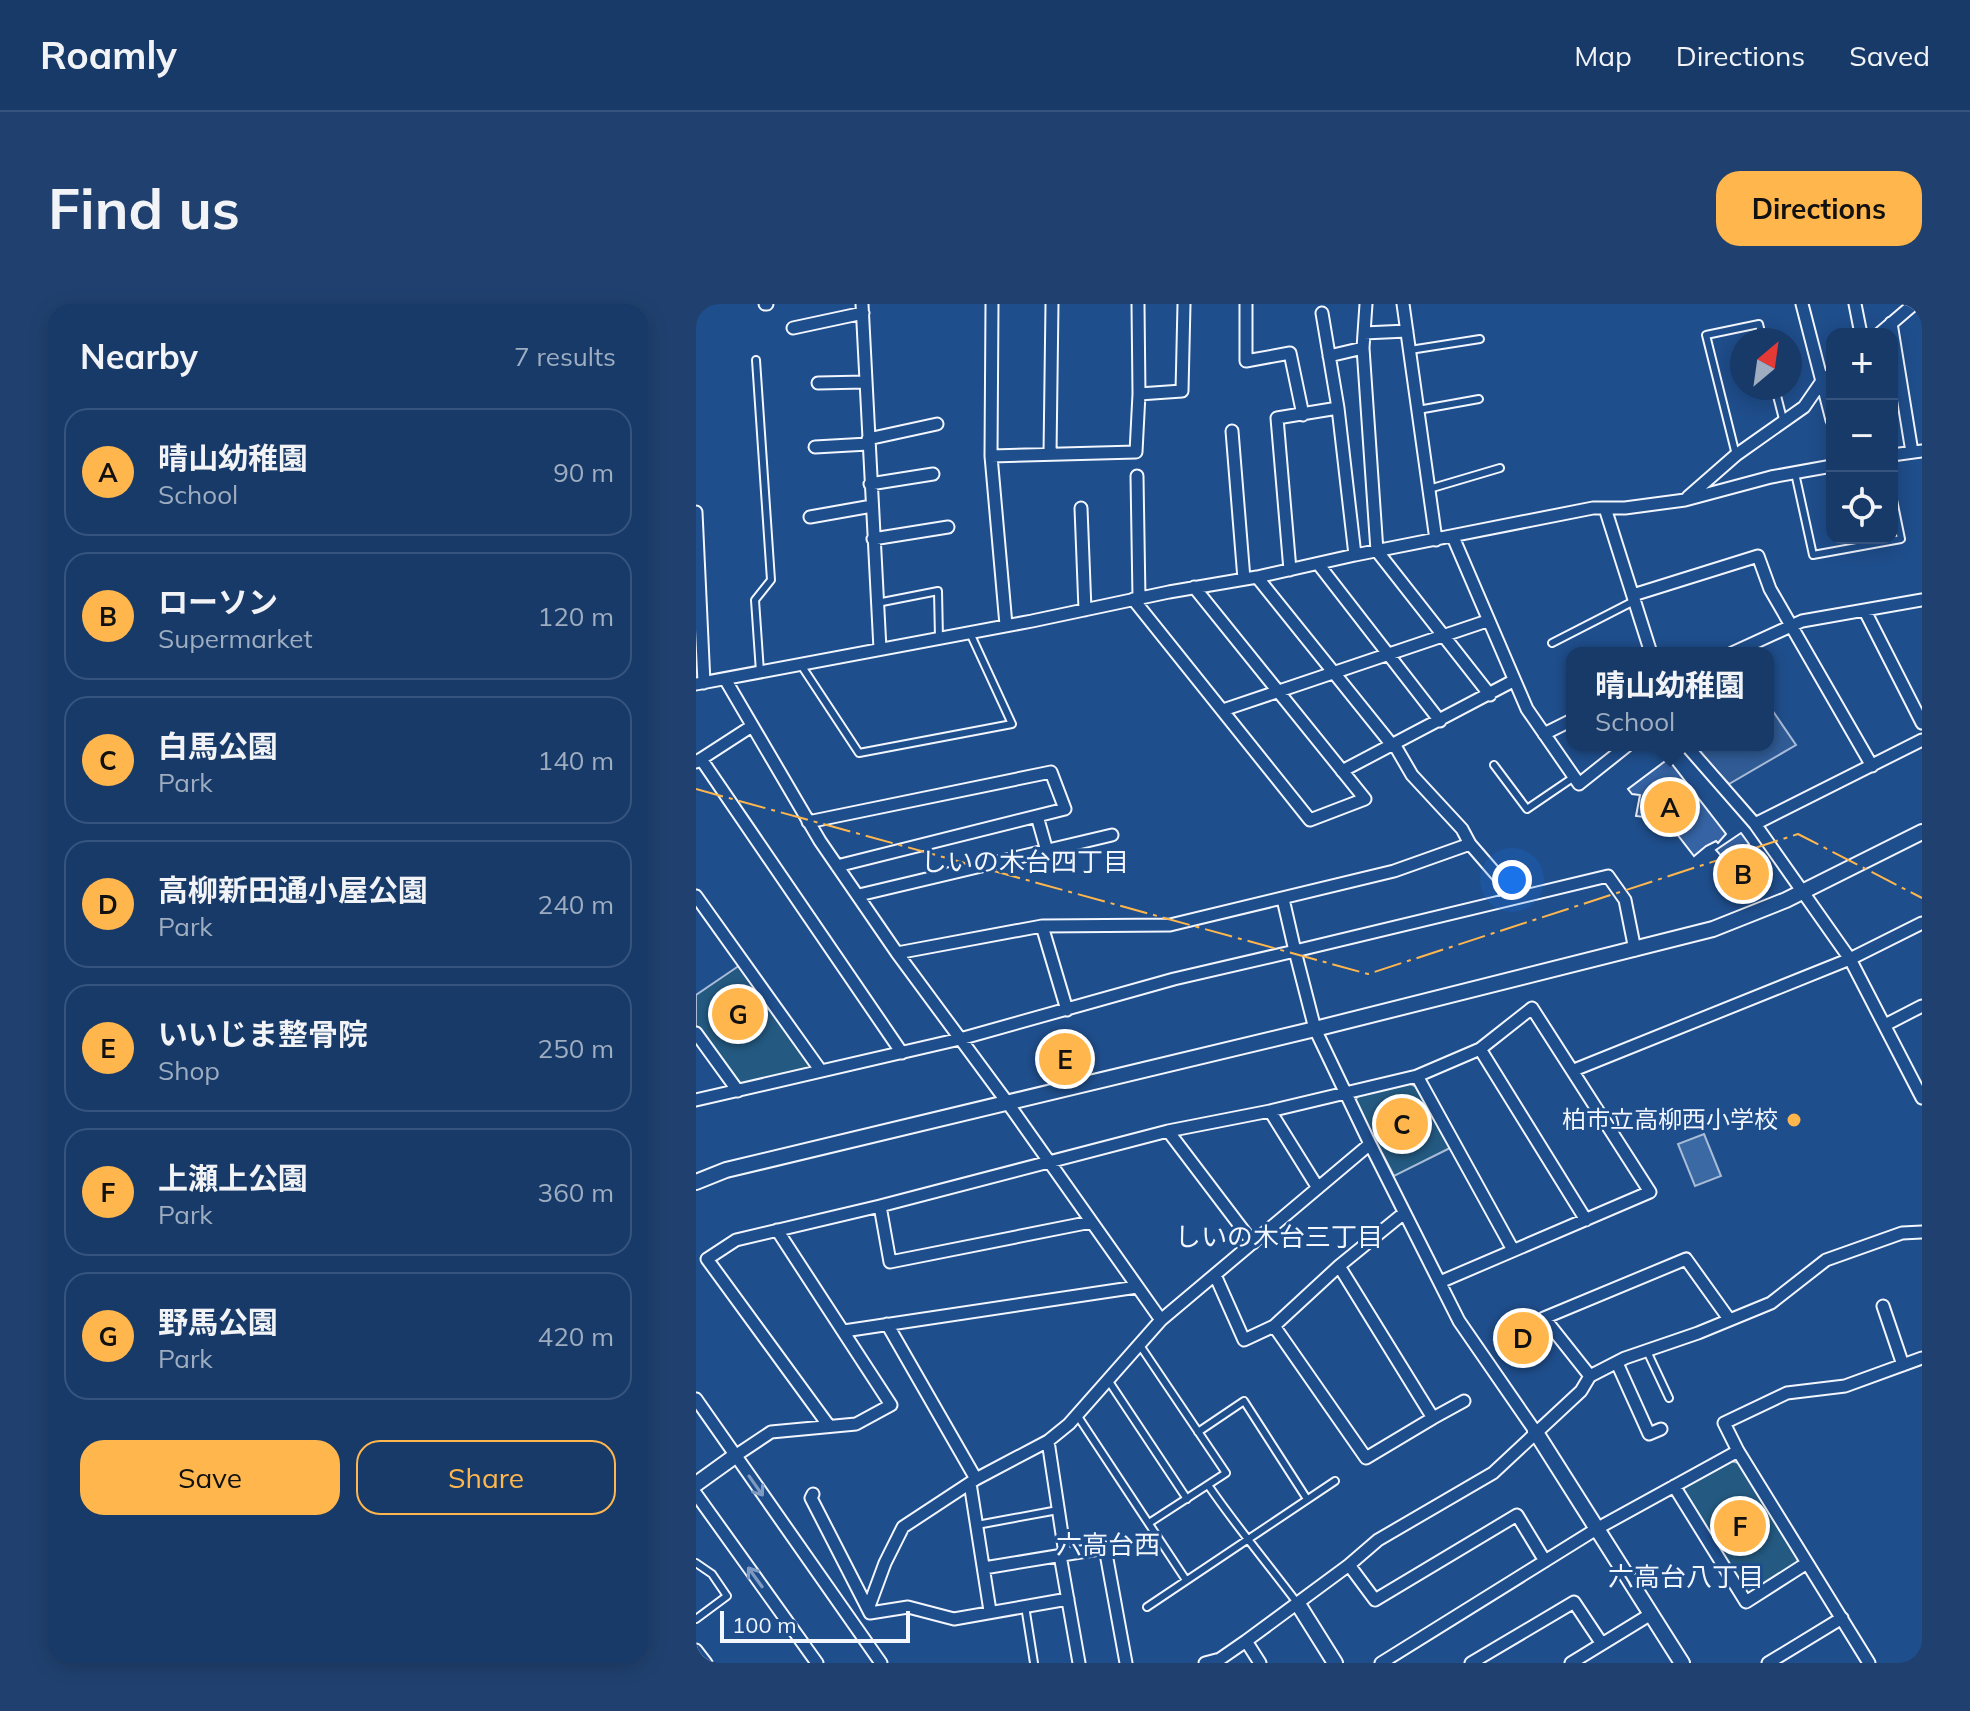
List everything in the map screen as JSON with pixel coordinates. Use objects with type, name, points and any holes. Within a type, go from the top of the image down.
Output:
[{"type":"street","points":[[992,304],[991,456],[1006,625]]},
{"type":"street","points":[[1050,454],[1052,304]]},
{"type":"street","points":[[991,456],[1136,452],[1138,304]]},
{"type":"street","points":[[1139,394],[1182,391],[1184,304]]},
{"type":"street","points":[[1246,304],[1246,361],[1290,353],[1303,415]]},
{"type":"street","points":[[1366,304],[1363,348],[1377,551],[1490,695]]},
{"type":"street","points":[[1403,304],[1436,540]]},
{"type":"street","points":[[1802,304],[1826,374]]},
{"type":"street","points":[[1855,304],[1860,328]]},
{"type":"street","points":[[1886,328],[1914,304]]},
{"type":"street","points":[[793,328],[862,309],[880,649]]},
{"type":"street","points":[[1322,313],[1338,408],[1355,555]]},
{"type":"street","points":[[1891,323],[1917,451]]},
{"type":"street","points":[[1364,333],[1407,331]]},
{"type":"street","points":[[1329,356],[1363,348]]},
{"type":"street","points":[[1685,500],[1736,455],[1804,407],[1826,378]]},
{"type":"street","points":[[818,383],[865,382]]},
{"type":"street","points":[[1290,570],[1277,418],[1338,408]]},
{"type":"street","points":[[815,447],[868,442],[937,424]]},
{"type":"street","points":[[1232,431],[1244,579]]},
{"type":"street","points":[[696,512],[700,684],[1319,565],[1355,555],[1593,508],[1625,508],[1685,500],[1771,477],[1826,467]]},
{"type":"street","points":[[870,484],[933,474]]},
{"type":"street","points":[[1137,476],[1136,599],[1310,820],[1365,799],[1194,587]]},
{"type":"street","points":[[810,517],[872,506]]},
{"type":"street","points":[[1081,508],[1085,610]]},
{"type":"street","points":[[1605,508],[1649,647]]},
{"type":"street","points":[[873,539],[948,527]]},
{"type":"street","points":[[1453,537],[1527,709],[1579,784],[1620,751]]},
{"type":"street","points":[[1634,598],[1758,556],[1770,589],[1872,766]]},
{"type":"street","points":[[1319,565],[1440,721]]},
{"type":"street","points":[[1257,577],[1393,744],[1412,775],[1462,829],[1470,844],[1502,881],[1507,900]]},
{"type":"street","points":[[1744,647],[1790,625],[1922,600]]},
{"type":"street","points":[[1865,611],[1922,723]]},
{"type":"street","points":[[1223,710],[1487,621]]},
{"type":"street","points":[[725,679],[837,866],[1161,1320]]},
{"type":"street","points":[[1342,771],[1513,681]]},
{"type":"street","points":[[1544,734],[1566,723]]},
{"type":"street","points":[[752,726],[698,760],[902,1053]]},
{"type":"street","points":[[1755,824],[1922,740]]},
{"type":"street","points":[[1691,751],[1755,824],[1850,959],[1921,1094]]},
{"type":"street","points":[[808,822],[1051,772],[1065,809],[837,866]]},
{"type":"street","points":[[1037,816],[1047,851]]},
{"type":"street","points":[[696,1182],[726,1170],[1315,1029],[1713,929],[1802,893],[1922,832]]},
{"type":"street","points":[[859,895],[1112,835]]},
{"type":"street","points":[[897,953],[1042,926],[1170,925],[1394,871],[1470,844]]},
{"type":"street","points":[[696,1100],[960,1039],[1174,979],[1608,876],[1625,900],[1635,950]]},
{"type":"street","points":[[696,896],[821,1071]]},
{"type":"street","points":[[1283,899],[1315,1029],[1459,1321],[1535,1431],[1682,1663]]},
{"type":"street","points":[[1574,1070],[1850,959],[1922,923]]},
{"type":"street","points":[[1042,926],[1067,1010]]},
{"type":"street","points":[[1885,1025],[1922,1006]]},
{"type":"street","points":[[829,1426],[707,1259],[736,1240],[1168,1131],[1270,1111],[1417,1076],[1480,1049],[1532,1008],[1650,1192],[1440,1282]]},
{"type":"street","points":[[696,1033],[738,1091]]},
{"type":"street","points":[[1480,1049],[1586,1220]]},
{"type":"street","points":[[1417,1076],[1513,1250]]},
{"type":"street","points":[[1270,1111],[1318,1188]]},
{"type":"street","points":[[1168,1131],[1253,1243]]},
{"type":"street","points":[[869,1610],[885,1563],[903,1527],[973,1481],[1048,1441],[1077,1415],[1161,1320],[1370,1144]]},
{"type":"street","points":[[880,1206],[890,1262],[1091,1222]]},
{"type":"street","points":[[1215,1275],[1244,1340],[1274,1326],[1339,1266],[1404,1213]]},
{"type":"street","points":[[696,1484],[771,1432],[856,1424],[891,1405],[777,1230]]},
{"type":"street","points":[[1205,1663],[1220,1659],[1246,1641],[1378,1540],[1493,1473],[1581,1391],[1590,1376],[1646,1349],[1698,1333],[1771,1303],[1826,1260],[1902,1233],[1922,1232]]},
{"type":"street","points":[[1590,1376],[1544,1318],[1686,1259],[1729,1319]]},
{"type":"street","points":[[1339,1266],[1433,1418]]},
{"type":"street","points":[[844,1331],[1137,1287]]},
{"type":"street","points":[[1883,1306],[1903,1365]]},
{"type":"street","points":[[887,1324],[973,1481],[990,1611]]},
{"type":"street","points":[[1274,1326],[1366,1458],[1464,1401]]},
{"type":"street","points":[[1869,1663],[1738,1451],[1724,1423],[1787,1393],[1845,1386],[1922,1358]]},
{"type":"street","points":[[1617,1363],[1649,1434],[1661,1429]]},
{"type":"street","points":[[696,1399],[881,1663]]},
{"type":"street","points":[[1048,1441],[1079,1663]]},
{"type":"street","points":[[1381,1663],[1400,1658],[1598,1528],[1738,1451]]},
{"type":"street","points":[[1674,1486],[1746,1602],[1807,1563]]},
{"type":"street","points":[[696,1494],[817,1663]]},
{"type":"street","points":[[813,1494],[811,1498],[869,1610]]},
{"type":"street","points":[[1349,1565],[1375,1600],[1517,1515],[1545,1561]]},
{"type":"street","points":[[984,1568],[1105,1548],[1126,1663]]},
{"type":"street","points":[[853,1622],[869,1610],[908,1607],[954,1619],[1068,1599]]},
{"type":"street","points":[[1471,1663],[1574,1602],[1602,1644]]},
{"type":"street","points":[[1298,1604],[1335,1663]]},
{"type":"street","points":[[1571,1663],[1651,1614]]},
{"type":"street","points":[[1768,1663],[1842,1618]]},
{"type":"street","points":[[1246,1641],[1260,1663]]},
{"type":"street","points":[[696,1650],[706,1663]]},
{"type":"lane","points":[[1740,328],[1759,324],[1760,328]]},
{"type":"lane","points":[[1730,330],[1706,335],[1736,455]]},
{"type":"lane","points":[[1410,350],[1480,339]]},
{"type":"lane","points":[[756,360],[771,580],[755,600],[760,672]]},
{"type":"lane","points":[[1418,410],[1479,399]]},
{"type":"lane","points":[[1778,400],[1784,423]]},
{"type":"lane","points":[[1429,489],[1500,468]]},
{"type":"lane","points":[[1795,473],[1813,555],[1871,544]]},
{"type":"lane","points":[[877,603],[938,591],[939,638]]},
{"type":"lane","points":[[1552,643],[1634,598]]},
{"type":"lane","points":[[801,665],[859,753],[1012,724],[970,633]]},
{"type":"lane","points":[[1494,765],[1527,809],[1574,777]]},
{"type":"lane","points":[[1139,1344],[1226,1473],[1149,1523]]},
{"type":"lane","points":[[1646,1349],[1669,1398]]},
{"type":"lane","points":[[1108,1380],[1187,1499]]},
{"type":"lane","points":[[1198,1432],[1244,1401],[1307,1499]]},
{"type":"lane","points":[[1077,1415],[1186,1580]]},
{"type":"lane","points":[[1147,1607],[1335,1481]]},
{"type":"lane","points":[[1208,1485],[1298,1604]]},
{"type":"lane","points":[[977,1525],[1058,1510]]},
{"type":"lane","points":[[696,1563],[712,1574],[727,1596],[696,1619]]},
{"type":"lane","points":[[1025,1606],[1034,1663]]},
{"type":"shaded area","points":[[1774,713],[1796,745],[1729,784],[1698,751],[1774,751]]},
{"type":"shaded area","points":[[743,963],[821,1071],[738,1091],[696,1033],[696,995]]},
{"type":"shaded area","points":[[1408,1083],[1415,1086],[1450,1148],[1394,1176],[1355,1101],[1358,1096]]},
{"type":"shaded area","points":[[1704,1134],[1721,1176],[1695,1186],[1678,1144]]},
{"type":"shaded area","points":[[1534,1317],[1550,1337],[1518,1358],[1494,1340]]},
{"type":"shaded area","points":[[1731,1461],[1739,1463],[1798,1558],[1797,1564],[1751,1595],[1743,1592],[1682,1494],[1685,1486]]},
{"type":"building","points":[[1668,759],[1726,834],[1718,843],[1716,841],[1706,846],[1694,856],[1666,820],[1636,816],[1640,795],[1632,794],[1628,789]]},
{"type":"building","points":[[1741,833],[1749,844],[1728,860],[1725,856],[1723,858],[1716,850]]},
{"type":"building","points":[[1750,859],[1758,878],[1729,890],[1721,871]]},
{"type":"power","points":[[696,789],[1368,974],[1798,834],[1922,898]]},
{"type":"place","name":"晴山幼稚園","points":[[1670,807]]},
{"type":"place","name":"ローソン","points":[[1743,874]]},
{"type":"place","name":"野馬公園","points":[[738,1014]]},
{"type":"place","name":"いいじま整骨院","points":[[1065,1059]]},
{"type":"place","name":"柏市立高柳西小学校","points":[[1794,1120]]},
{"type":"place","name":"白馬公園","points":[[1402,1124]]},
{"type":"place","name":"高柳新田通小屋公園","points":[[1523,1338]]},
{"type":"place","name":"上瀬上公園","points":[[1740,1526]]},
{"type":"district","name":"しいの木台四丁目","points":[[1025,862]]},
{"type":"district","name":"しいの木台三丁目","points":[[1279,1237]]},
{"type":"district","name":"六高台西","points":[[1108,1545]]},
{"type":"district","name":"六高台八丁目","points":[[1686,1577]]}]
